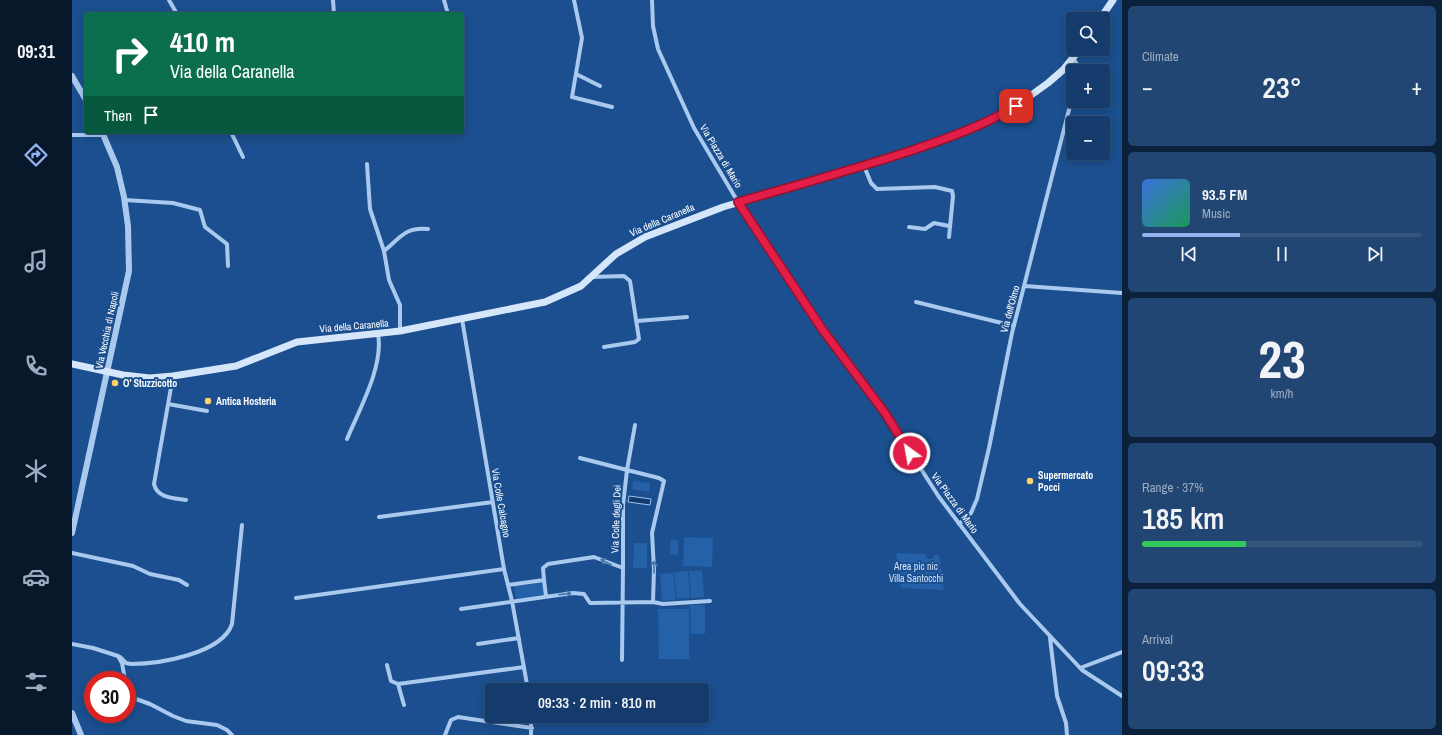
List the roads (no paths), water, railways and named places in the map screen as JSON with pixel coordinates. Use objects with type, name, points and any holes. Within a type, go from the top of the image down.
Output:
[{"type":"main road","points":[[1105,12],[1113,0]]},
{"type":"main road","name":"Via della Caranella","points":[[72,364],[108,373],[146,378],[173,376],[236,366],[294,342],[400,331],[545,302],[575,289],[591,278],[612,256],[632,243],[738,202],[864,166],[963,133],[992,120],[1048,84],[1073,58]]},
{"type":"street","points":[[169,0],[175,12]]},
{"type":"street","points":[[333,0],[334,12]]},
{"type":"street","points":[[444,0],[447,12]]},
{"type":"street","points":[[574,0],[582,35],[573,98],[612,107]]},
{"type":"street","name":"Via Piazza di Mario","points":[[652,0],[654,33],[662,60],[697,132],[738,202],[822,329],[885,413],[932,487],[1020,604],[1050,638],[1080,668],[1122,696]]},
{"type":"street","points":[[1073,58],[1077,64]]},
{"type":"street","points":[[576,74],[600,86]]},
{"type":"street","points":[[72,76],[84,97]]},
{"type":"street","name":"Via dell'Olmo","points":[[959,524],[970,515],[977,499],[1014,326],[1070,108]]},
{"type":"street","points":[[72,135],[88,134]]},
{"type":"street","name":"Via Vecchia di Napoli","points":[[72,533],[129,271],[125,200],[118,171],[103,134]]},
{"type":"street","points":[[232,134],[243,157]]},
{"type":"street","points":[[367,164],[370,209],[384,251],[388,277],[400,307],[400,331]]},
{"type":"street","points":[[864,166],[871,184],[877,189],[935,187],[950,190],[953,194],[949,237]]},
{"type":"street","points":[[125,200],[173,203],[200,210],[205,227],[227,244],[228,266]]},
{"type":"street","points":[[909,227],[925,229],[934,223],[949,226]]},
{"type":"street","points":[[384,251],[407,231],[416,228],[428,229]]},
{"type":"street","points":[[591,278],[622,276],[630,279],[639,340],[604,347]]},
{"type":"street","points":[[1025,286],[1122,293]]},
{"type":"street","points":[[916,302],[1014,326]]},
{"type":"street","points":[[637,320],[688,317]]},
{"type":"street","name":"Via Colle Calcagno","points":[[462,319],[504,569],[512,601],[527,683]]},
{"type":"street","points":[[347,439],[376,366],[378,334]]},
{"type":"street","points":[[173,376],[154,486],[162,495],[186,500]]},
{"type":"street","points":[[168,404],[207,411]]},
{"type":"street","name":"Via Colle degli Dei","points":[[622,660],[623,505],[627,470],[635,425]]},
{"type":"street","points":[[580,458],[660,478],[665,483],[652,533],[654,569],[653,602]]},
{"type":"street","points":[[379,517],[493,502]]},
{"type":"street","points":[[72,644],[93,648],[120,658],[126,663],[131,664],[170,660],[211,645],[227,632],[232,624],[242,525]]},
{"type":"street","points":[[72,553],[133,566],[150,574],[178,579],[187,585]]},
{"type":"street","name":"Via Colle degli Dei","points":[[546,596],[543,568],[548,564],[594,557],[623,568]]},
{"type":"street","points":[[296,598],[504,569]]},
{"type":"street","points":[[508,585],[544,580]]},
{"type":"street","points":[[460,609],[546,596],[578,593],[584,595],[587,602],[590,603],[653,602],[663,604],[710,601]]},
{"type":"street","points":[[478,644],[519,638]]},
{"type":"street","points":[[1050,638],[1057,698],[1067,725],[1067,735]]},
{"type":"street","points":[[1080,668],[1122,652]]},
{"type":"street","points":[[120,658],[123,671]]},
{"type":"street","points":[[387,665],[391,682],[398,684],[524,667]]},
{"type":"street","points":[[398,684],[404,704]]},
{"type":"street","points":[[136,699],[186,721],[217,725],[227,730],[232,735]]},
{"type":"street","points":[[72,713],[81,735]]},
{"type":"street","points":[[446,735],[451,720],[458,717],[532,728]]},
{"type":"street","points":[[531,735],[532,723]]},
{"type":"place","name":"O' Stuzzicotto","points":[[115,383]]},
{"type":"place","name":"Antica Hosteria","points":[[208,401]]},
{"type":"place","name":"Supermercato Pocci","points":[[1030,481]]},
{"type":"park label","name":"Area pic nic Villa Santocchi","points":[[916,572]]}]
